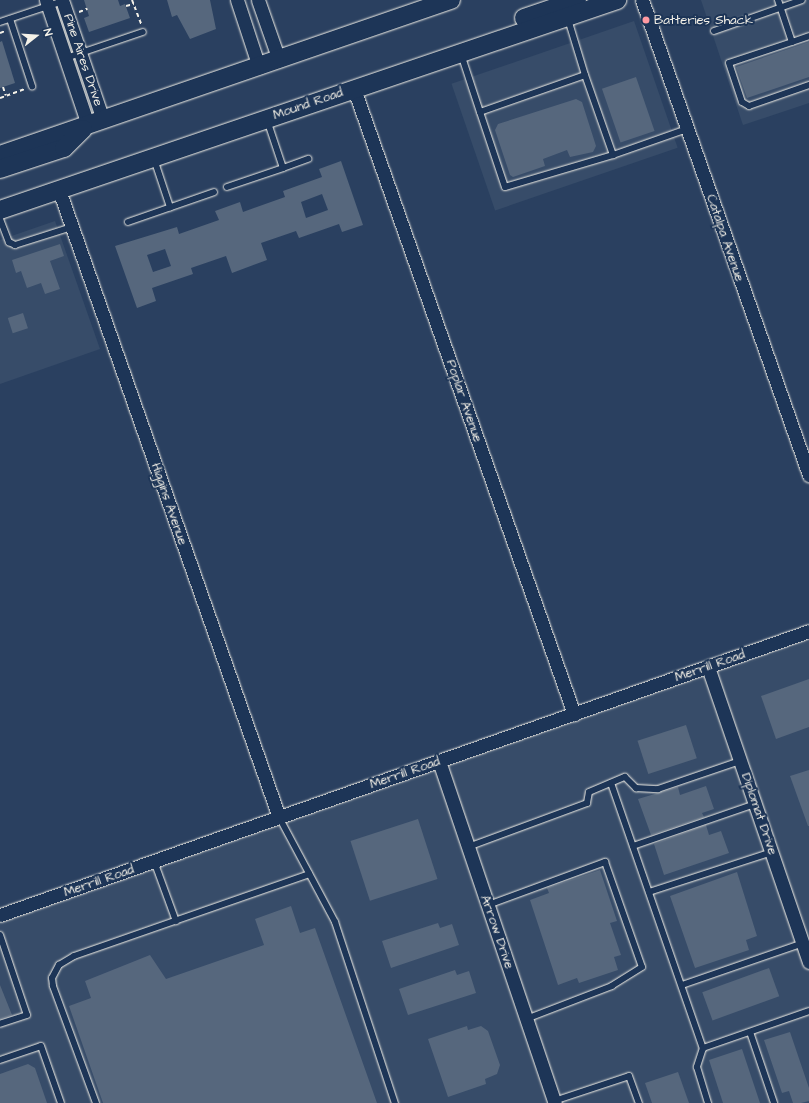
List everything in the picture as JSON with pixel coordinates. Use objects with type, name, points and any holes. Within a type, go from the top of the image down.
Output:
[{"type":"main road","points":[[0,155],[451,0]]},
{"type":"main road","points":[[569,7],[618,0]]},
{"type":"main road","name":"Mound Road","points":[[0,210],[492,42],[511,22],[569,7]]},
{"type":"main road","points":[[0,169],[64,148],[96,122]]},
{"type":"street","name":"Pine Aires Drive","points":[[62,0],[80,53],[96,122]]},
{"type":"street","points":[[237,0],[259,67]]},
{"type":"street","points":[[258,0],[279,60]]},
{"type":"street","name":"Catalpa Avenue","points":[[642,0],[809,475]]},
{"type":"street","name":"Pine Aires Drive","points":[[47,3],[66,58],[96,122]]},
{"type":"street","name":"Poplar Avenue","points":[[354,89],[574,714]]},
{"type":"street","name":"Higgins Avenue","points":[[59,190],[279,817]]},
{"type":"street","name":"Merrill Road","points":[[0,915],[809,631]]},
{"type":"street","name":"Diplomat Drive","points":[[708,667],[809,962]]},
{"type":"street","name":"Arrow Drive","points":[[439,761],[555,1102]]},
{"type":"lane","points":[[0,22],[47,3],[62,0]]},
{"type":"lane","points":[[778,0],[792,42]]},
{"type":"lane","points":[[714,31],[802,0]]},
{"type":"lane","points":[[569,7],[585,75],[613,155]]},
{"type":"lane","points":[[10,19],[29,88]]},
{"type":"lane","points":[[66,58],[142,30]]},
{"type":"lane","points":[[809,36],[729,63],[742,102],[749,106],[809,85]]},
{"type":"lane","points":[[460,52],[505,187],[613,155],[687,129]]},
{"type":"lane","points":[[480,112],[585,75]]},
{"type":"lane","points":[[266,119],[283,168]]},
{"type":"lane","points":[[154,158],[170,207]]},
{"type":"lane","points":[[227,187],[308,159]]},
{"type":"lane","points":[[128,222],[214,192]]},
{"type":"lane","points":[[0,219],[9,242],[15,245],[72,228]]},
{"type":"lane","points":[[468,847],[588,803],[589,792],[625,777],[636,788],[658,789],[740,761]]},
{"type":"lane","points":[[612,783],[704,1048],[697,1068],[708,1103]]},
{"type":"lane","points":[[633,846],[755,804]]},
{"type":"lane","points":[[279,817],[308,874],[335,922],[395,1103]]},
{"type":"lane","points":[[649,892],[772,852]]},
{"type":"lane","points":[[154,861],[176,921]]},
{"type":"lane","points":[[488,905],[605,862],[642,967],[612,986],[526,1019]]},
{"type":"lane","points":[[96,1103],[53,986],[55,971],[64,960],[308,874]]},
{"type":"lane","points":[[0,935],[28,1015],[0,1024]]},
{"type":"lane","points":[[682,985],[803,943]]},
{"type":"lane","points":[[704,1048],[809,1011]]},
{"type":"lane","points":[[750,1032],[774,1103]]},
{"type":"lane","points":[[0,1060],[41,1046],[61,1103]]},
{"type":"lane","points":[[555,1102],[629,1076],[639,1103]]},
{"type":"path","points":[[132,0],[142,30]]},
{"type":"path","points":[[126,6],[134,4]]},
{"type":"path","points":[[77,12],[87,9]]},
{"type":"path","points":[[2,87],[6,96]]},
{"type":"path","points":[[0,98],[29,88]]},
{"type":"shaded area","points":[[701,0],[809,0],[809,103],[743,125]]},
{"type":"shaded area","points":[[634,21],[678,148],[495,211],[452,84]]},
{"type":"shaded area","points":[[55,221],[100,349],[0,384],[0,240]]},
{"type":"shaded area","points":[[809,641],[809,1103],[0,1103],[0,924]]},
{"type":"building","points":[[84,0],[118,0],[120,6],[125,4],[130,18],[89,32],[84,18],[89,16]]},
{"type":"building","points":[[167,0],[210,0],[216,29],[190,39],[177,15],[172,17]]},
{"type":"building","points":[[2,41],[15,83],[0,88],[0,42]]},
{"type":"building","points":[[809,42],[809,77],[747,98],[736,67]]},
{"type":"building","points":[[636,77],[655,131],[621,143],[602,89]]},
{"type":"building","points":[[576,99],[582,102],[596,146],[593,152],[570,157],[567,150],[543,159],[545,166],[513,177],[510,175],[495,130],[498,124]]},
{"type":"building","points":[[341,161],[363,225],[342,232],[339,224],[299,238],[296,231],[261,243],[267,260],[232,273],[226,256],[191,268],[193,274],[152,288],[156,301],[137,308],[115,246],[177,227],[179,234],[219,220],[215,211],[240,202],[243,212],[285,197],[283,191],[322,177],[319,169]],"holes":[[[322,194],[328,210],[306,218],[301,202]],[[165,249],[171,266],[153,272],[147,255]]]},
{"type":"building","points":[[60,244],[64,256],[50,261],[60,289],[45,294],[41,283],[27,288],[21,271],[16,273],[12,260]]},
{"type":"building","points":[[23,313],[28,328],[13,333],[8,318]]},
{"type":"building","points":[[809,679],[809,727],[776,739],[761,696]]},
{"type":"building","points":[[686,725],[697,758],[648,774],[637,741]]},
{"type":"building","points":[[809,770],[809,826],[808,826],[790,776]]},
{"type":"building","points":[[706,786],[714,809],[702,813],[704,817],[651,835],[638,799],[678,787],[680,795]]},
{"type":"building","points":[[418,819],[437,879],[370,901],[350,841]]},
{"type":"building","points":[[706,825],[709,835],[721,831],[729,853],[664,875],[654,844]]},
{"type":"building","points":[[600,870],[617,921],[610,923],[621,955],[614,957],[618,970],[579,983],[577,978],[558,985],[530,900],[549,893],[547,888]]},
{"type":"building","points":[[737,872],[757,936],[746,940],[749,950],[695,968],[670,896]]},
{"type":"building","points":[[291,906],[300,933],[315,928],[377,1103],[103,1103],[69,1006],[91,998],[85,981],[150,955],[166,979],[264,945],[255,919]]},
{"type":"building","points":[[438,923],[440,928],[452,924],[459,945],[391,968],[382,941]]},
{"type":"building","points":[[769,968],[779,996],[713,1020],[702,992]]},
{"type":"building","points":[[455,970],[457,975],[469,971],[476,993],[408,1015],[399,989]]},
{"type":"building","points":[[0,985],[12,1015],[0,1019]]},
{"type":"building","points":[[467,1026],[468,1030],[481,1026],[488,1031],[500,1065],[497,1074],[485,1079],[486,1084],[448,1097],[428,1039]]},
{"type":"building","points":[[790,1032],[809,1088],[809,1101],[801,1103],[793,1103],[789,1091],[782,1093],[764,1040]]},
{"type":"building","points":[[742,1049],[760,1103],[723,1103],[709,1060]]},
{"type":"building","points":[[28,1064],[35,1068],[47,1103],[0,1103],[0,1074]]},
{"type":"building","points":[[678,1072],[689,1103],[652,1103],[645,1083]]},
{"type":"place","name":"Batteries Shack","points":[[646,20]]}]
